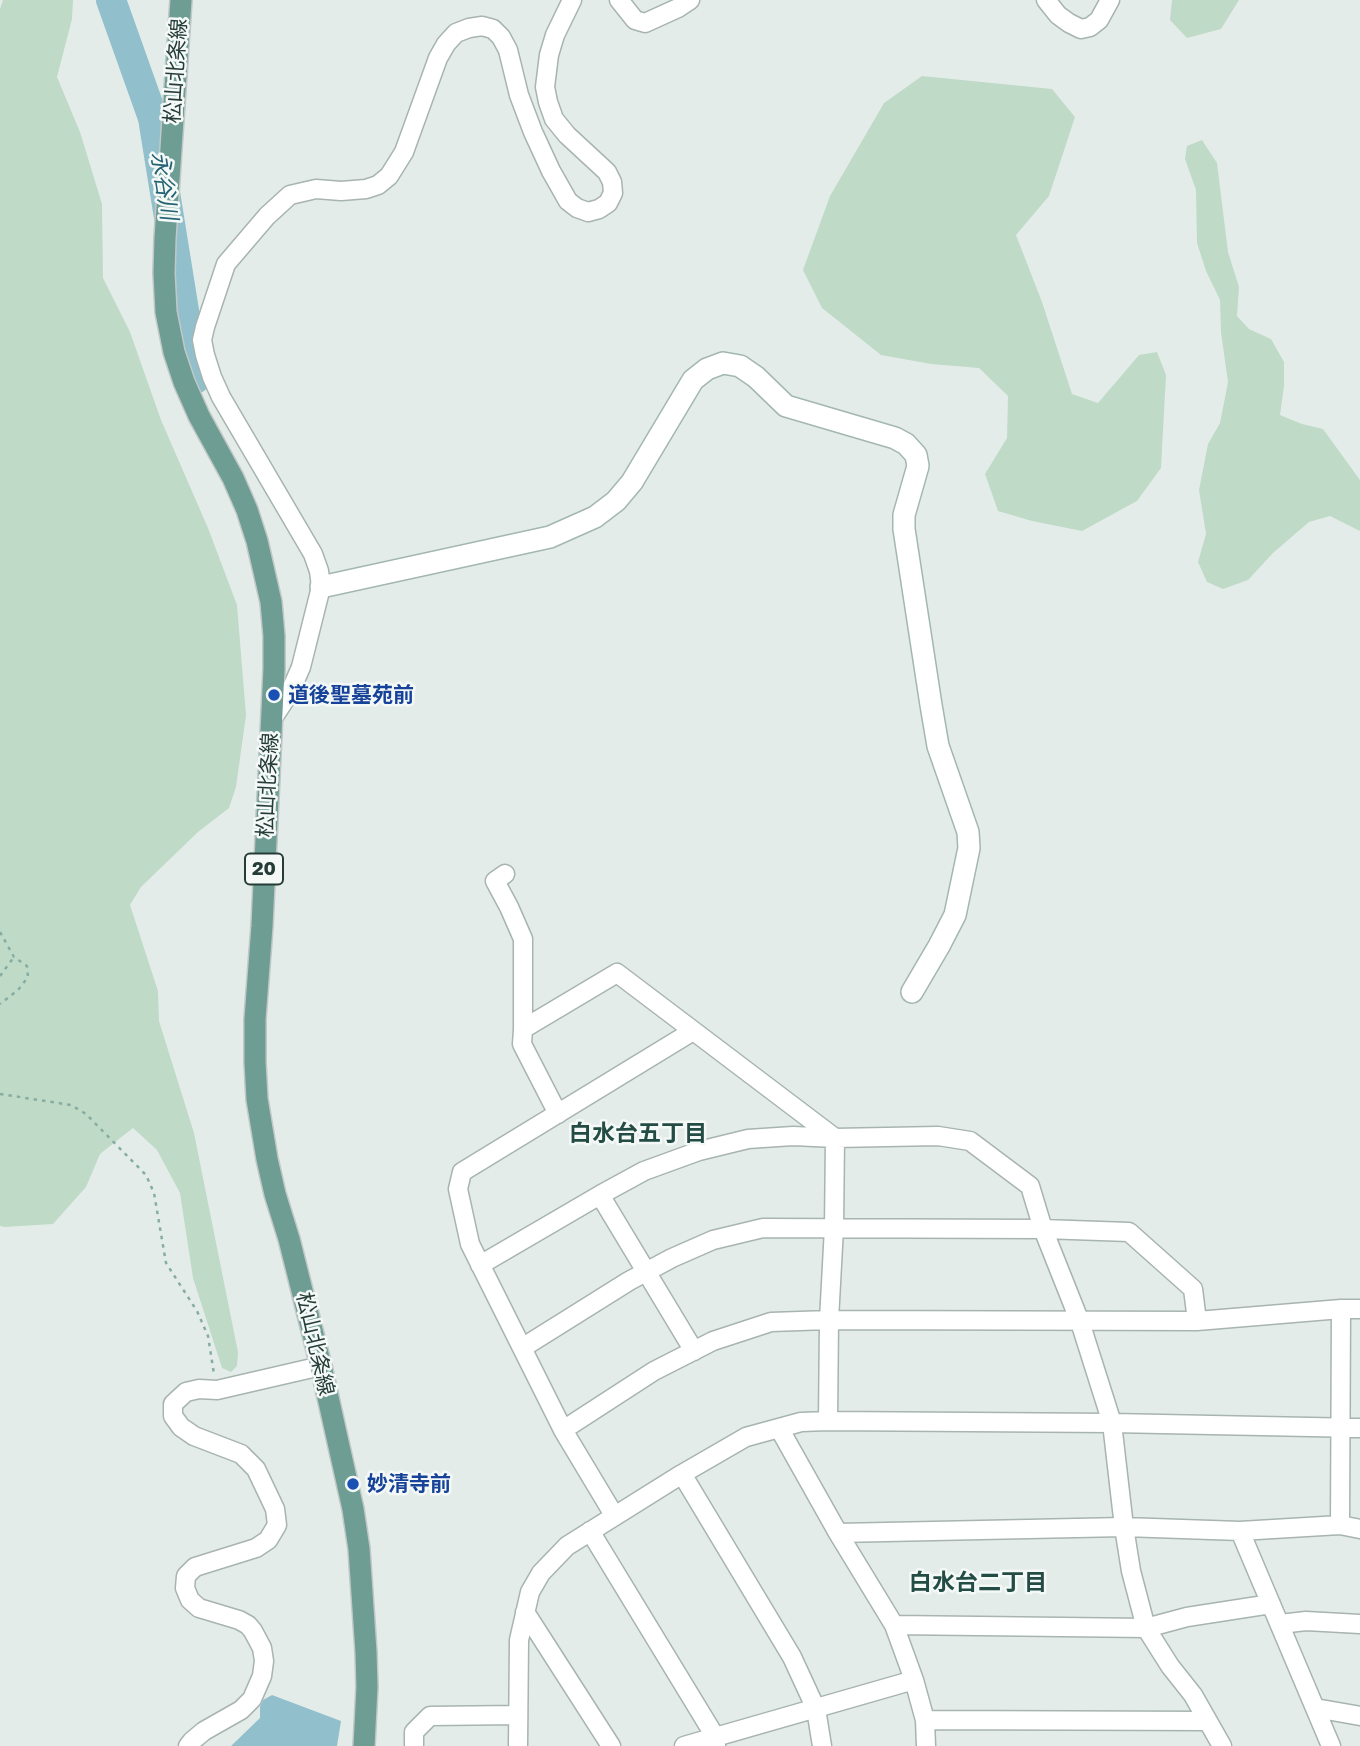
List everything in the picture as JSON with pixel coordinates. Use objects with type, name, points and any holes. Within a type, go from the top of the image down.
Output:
[{"type":"main road","name":"松山北条線","points":[[181,0],[165,238],[166,312],[174,352],[184,382],[247,510],[271,602],[274,636],[256,1019],[257,1099],[275,1194],[295,1260],[353,1508],[359,1549],[366,1651],[364,1746]]},
{"type":"street","points":[[271,721],[290,692],[301,667],[321,587],[313,554],[221,397],[205,355],[202,340],[226,264],[267,216],[290,195],[316,189],[366,189],[378,185],[389,176],[404,152],[438,58],[456,33],[469,28],[482,26],[493,29],[501,37],[508,50],[519,95],[533,132],[568,201],[588,212],[608,203],[613,193],[607,172],[567,135],[554,119],[546,94],[549,55],[555,35],[572,0]]},
{"type":"street","points":[[619,0],[635,20],[645,23],[690,0]]},
{"type":"street","points":[[1046,0],[1058,15],[1081,29],[1090,27],[1099,20],[1110,0]]},
{"type":"street","points":[[321,587],[550,537],[595,517],[632,482],[693,380],[707,369],[723,363],[740,366],[756,377],[786,406],[895,438],[906,444],[916,455],[918,466],[904,515],[904,529],[931,705],[938,746],[968,832],[969,848],[955,915],[912,992]]},
{"type":"street","points":[[505,874],[495,881],[523,939],[522,1044],[558,1114]]},
{"type":"street","points":[[523,1028],[617,972],[835,1138]]},
{"type":"street","points":[[614,1516],[564,1430],[480,1265],[470,1244],[458,1189],[462,1172],[693,1031]]},
{"type":"street","points":[[480,1265],[644,1171],[699,1151],[748,1139],[793,1136],[939,1136],[970,1142],[1030,1186],[1043,1229],[1080,1322],[1112,1423],[1131,1571],[1146,1628],[1170,1666],[1193,1695],[1222,1746]]},
{"type":"street","points":[[828,1420],[835,1138]]},
{"type":"street","points":[[600,1195],[694,1351]]},
{"type":"street","points":[[522,1348],[629,1281],[672,1258],[713,1240],[763,1228],[1129,1232],[1193,1289],[1197,1321]]},
{"type":"street","points":[[1340,1525],[1341,1309]]},
{"type":"street","points":[[564,1430],[654,1371],[713,1341],[771,1322],[1197,1321],[1360,1309]]},
{"type":"street","points":[[188,1746],[204,1731],[241,1710],[252,1699],[262,1676],[264,1661],[262,1648],[248,1625],[200,1608],[190,1600],[185,1588],[186,1576],[195,1567],[256,1548],[268,1540],[277,1525],[275,1508],[256,1469],[241,1454],[194,1436],[181,1427],[173,1416],[173,1404],[186,1392],[199,1389],[217,1390],[321,1366]]},
{"type":"street","points":[[518,1746],[519,1640],[530,1592],[541,1573],[567,1546],[746,1437],[801,1422],[828,1420],[1360,1428]]},
{"type":"street","points":[[779,1428],[894,1625],[925,1720],[926,1746]]},
{"type":"street","points":[[682,1475],[792,1657],[816,1709],[822,1746]]},
{"type":"street","points":[[838,1533],[1124,1527],[1240,1531],[1340,1525],[1360,1529]]},
{"type":"street","points":[[590,1531],[716,1742]]},
{"type":"street","points":[[1240,1531],[1331,1746]]},
{"type":"street","points":[[894,1625],[1146,1628],[1187,1617],[1271,1604]]},
{"type":"street","points":[[525,1612],[611,1746]]},
{"type":"street","points":[[1280,1624],[1306,1621],[1360,1624]]},
{"type":"street","points":[[684,1746],[716,1742],[914,1680]]},
{"type":"street","points":[[1315,1708],[1360,1716]]},
{"type":"street","points":[[414,1746],[414,1732],[430,1716],[518,1716]]},
{"type":"street","points":[[925,1720],[1208,1721]]},
{"type":"path","points":[[0,932],[14,957],[27,966],[28,977],[18,990],[0,1004]]},
{"type":"path","points":[[0,976],[14,957]]},
{"type":"path","points":[[0,1094],[71,1105],[86,1114],[146,1175],[154,1193],[166,1263],[197,1311],[208,1336],[217,1390]]},
{"type":"green space","points":[[3,0],[73,0],[72,19],[57,77],[80,132],[102,204],[103,278],[130,332],[161,420],[208,528],[237,605],[246,715],[236,787],[229,808],[198,832],[141,887],[130,905],[158,991],[159,1021],[194,1133],[238,1352],[237,1366],[231,1372],[222,1368],[193,1278],[180,1193],[157,1150],[133,1128],[100,1154],[86,1187],[53,1224],[0,1226],[0,9]]},
{"type":"green space","points":[[1172,0],[1239,0],[1221,29],[1187,38],[1170,20]]},
{"type":"green space","points":[[922,76],[1052,89],[1075,117],[1049,196],[1016,235],[1042,302],[1072,394],[1098,403],[1139,355],[1157,352],[1166,375],[1161,468],[1137,501],[1082,531],[998,511],[985,474],[1007,438],[1008,396],[979,368],[931,364],[881,355],[822,308],[803,270],[830,196],[884,103]]},
{"type":"green space","points":[[1202,140],[1217,163],[1228,252],[1239,287],[1237,316],[1249,329],[1271,339],[1284,362],[1280,415],[1323,429],[1360,480],[1360,531],[1330,516],[1309,522],[1273,553],[1248,580],[1223,589],[1207,582],[1198,562],[1206,534],[1199,490],[1208,444],[1220,423],[1228,382],[1221,332],[1220,300],[1206,271],[1197,243],[1196,190],[1185,159],[1187,146]]},
{"type":"water","points":[[272,1695],[341,1721],[337,1746],[231,1746],[260,1718],[263,1700]]},
{"type":"waterway","name":"永谷川","points":[[111,0],[153,118],[195,379]]},
{"type":"place","name":"道後聖墓苑前","points":[[274,695]]},
{"type":"place","name":"妙清寺前","points":[[353,1484]]},
{"type":"district","name":"白水台五丁目","points":[[638,1134]]},
{"type":"district","name":"白水台二丁目","points":[[978,1583]]}]
